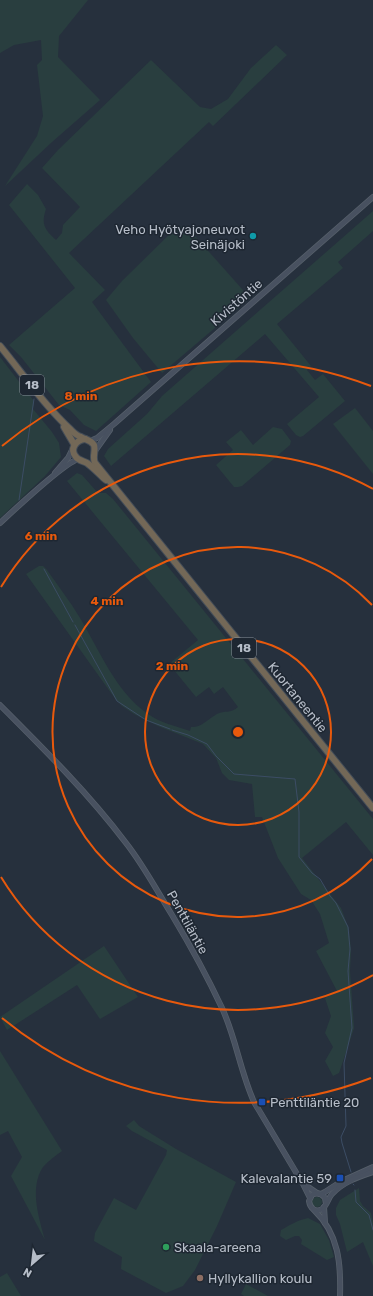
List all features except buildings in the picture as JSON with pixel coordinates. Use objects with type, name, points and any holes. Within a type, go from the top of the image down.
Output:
[{"type":"highway","name":"18","points":[[0,346],[54,412],[75,434],[88,440],[94,445],[94,452]]},
{"type":"highway","name":"18","points":[[54,412],[72,438],[75,456],[80,460]]},
{"type":"highway","points":[[74,446],[79,440],[88,440]]},
{"type":"highway","points":[[80,460],[87,460],[94,452]]},
{"type":"highway","name":"Kuortaneentie","points":[[94,452],[95,463],[373,808]]},
{"type":"highway","name":"Kuortaneentie","points":[[80,460],[91,466],[115,488]]},
{"type":"street","name":"Kivistöntie","points":[[88,440],[97,438],[114,424],[373,197]]},
{"type":"street","name":"Kivistöntie","points":[[94,452],[114,424]]},
{"type":"street","points":[[51,478],[68,458],[74,446]]},
{"type":"street","points":[[0,523],[51,478],[73,461],[80,460]]},
{"type":"street","name":"Penttiläntie","points":[[0,705],[89,798],[126,843],[162,896],[229,1024],[248,1088],[254,1102],[310,1198]]},
{"type":"street","points":[[340,1296],[340,1263],[337,1248],[325,1223],[309,1205],[310,1198],[312,1195],[326,1192],[342,1181],[373,1167]]},
{"type":"street","points":[[314,1210],[321,1210],[325,1206],[329,1197],[338,1188],[355,1178],[373,1172]]},
{"type":"street","name":"Penttiläntie","points":[[303,1184],[319,1193]]},
{"type":"street","points":[[319,1193],[325,1198],[325,1223]]},
{"type":"green space","points":[[0,0],[88,0],[59,36],[58,57],[100,100],[5,186],[37,136],[43,116],[37,65],[42,60],[41,40],[14,45],[0,53]]},
{"type":"green space","points":[[276,45],[287,55],[213,126],[209,122],[69,253],[105,290],[92,302],[151,382],[96,431],[84,425],[70,410],[59,405],[21,357],[9,345],[75,288],[9,205],[27,184],[38,195],[46,209],[44,219],[45,226],[56,240],[62,233],[63,225],[80,207],[42,168],[58,150],[151,60],[200,107],[211,109],[228,99],[251,68]]},
{"type":"green space","points":[[373,211],[373,231],[338,262],[343,268],[277,324],[311,366],[307,370],[315,380],[323,374],[345,401],[303,436],[300,437],[296,435],[287,424],[319,397],[265,334],[111,466],[104,456],[108,449],[147,414],[162,396]]},
{"type":"green space","points":[[186,226],[250,298],[162,373],[133,338],[106,300],[122,281],[177,227]]},
{"type":"green space","points":[[0,357],[34,401],[33,409],[59,443],[61,457],[45,476],[0,518]]},
{"type":"green space","points":[[355,408],[373,431],[373,474],[333,424]]},
{"type":"green space","points":[[273,427],[282,429],[291,441],[290,445],[242,486],[234,487],[216,465],[233,450],[226,442],[241,430],[253,445]]},
{"type":"green space","points":[[77,473],[82,475],[98,493],[106,493],[113,499],[373,819],[373,855],[346,822],[302,858],[341,908],[349,929],[354,1028],[339,1073],[333,1076],[325,1061],[333,1047],[325,1033],[331,1016],[325,998],[337,991],[316,951],[329,943],[320,914],[311,900],[301,894],[278,858],[262,817],[255,817],[252,784],[229,780],[222,773],[216,758],[203,744],[158,726],[122,706],[116,700],[26,574],[39,566],[43,566],[47,570],[76,612],[117,682],[136,705],[148,714],[163,722],[190,731],[191,727],[201,725],[217,714],[230,711],[238,707],[223,687],[214,694],[209,687],[196,697],[169,664],[198,640],[67,481]]},
{"type":"green space","points":[[104,946],[138,997],[100,1019],[77,985],[7,1030],[0,1017]]},
{"type":"green space","points":[[0,1051],[62,1151],[43,1167],[37,1184],[36,1203],[45,1240],[11,1176],[22,1157],[8,1131],[0,1135]]},
{"type":"green space","points":[[134,1120],[139,1126],[176,1149],[236,1182],[217,1226],[195,1270],[183,1286],[166,1293],[121,1269],[122,1257],[94,1241],[95,1233],[114,1198],[136,1210],[166,1155],[167,1150],[132,1131],[126,1126]]},
{"type":"green space","points":[[359,1188],[360,1201],[371,1213],[373,1223],[373,1266],[363,1242],[347,1252],[340,1224],[336,1215],[336,1208],[340,1200]]},
{"type":"green space","points":[[315,1197],[319,1197],[321,1198],[321,1206],[315,1207],[312,1204],[312,1200]]},
{"type":"green space","points":[[308,1218],[320,1224],[329,1240],[334,1257],[327,1260],[301,1244],[302,1240],[299,1236],[286,1240],[280,1236],[281,1230],[297,1221]]},
{"type":"green space","points":[[7,1273],[21,1296],[0,1296],[0,1277]]},
{"type":"green space","points":[[246,1284],[268,1296],[244,1296],[241,1294]]},
{"type":"waterway","points":[[19,500],[34,399]]},
{"type":"waterway","points":[[44,569],[73,622]]},
{"type":"waterway","points":[[75,625],[117,701],[146,720],[170,729]]},
{"type":"waterway","points":[[172,730],[188,735],[207,744],[216,756],[234,774],[295,779],[299,812],[299,857],[312,873],[320,879],[336,903],[348,927],[350,949],[348,971],[352,1028],[344,1063],[346,1126],[341,1137],[351,1172]]},
{"type":"waterway","points":[[355,1190],[356,1202],[369,1215],[373,1230]]},
{"type":"place","name":"Veho Hyötyajoneuvot Seinäjoki","points":[[253,236]]},
{"type":"place","name":"Penttiläntie 20","points":[[262,1102]]},
{"type":"place","name":"Kalevalantie 59","points":[[340,1178]]},
{"type":"place","name":"Skaala-areena","points":[[166,1247]]},
{"type":"place","name":"Hyllykallion koulu","points":[[200,1278]]}]
